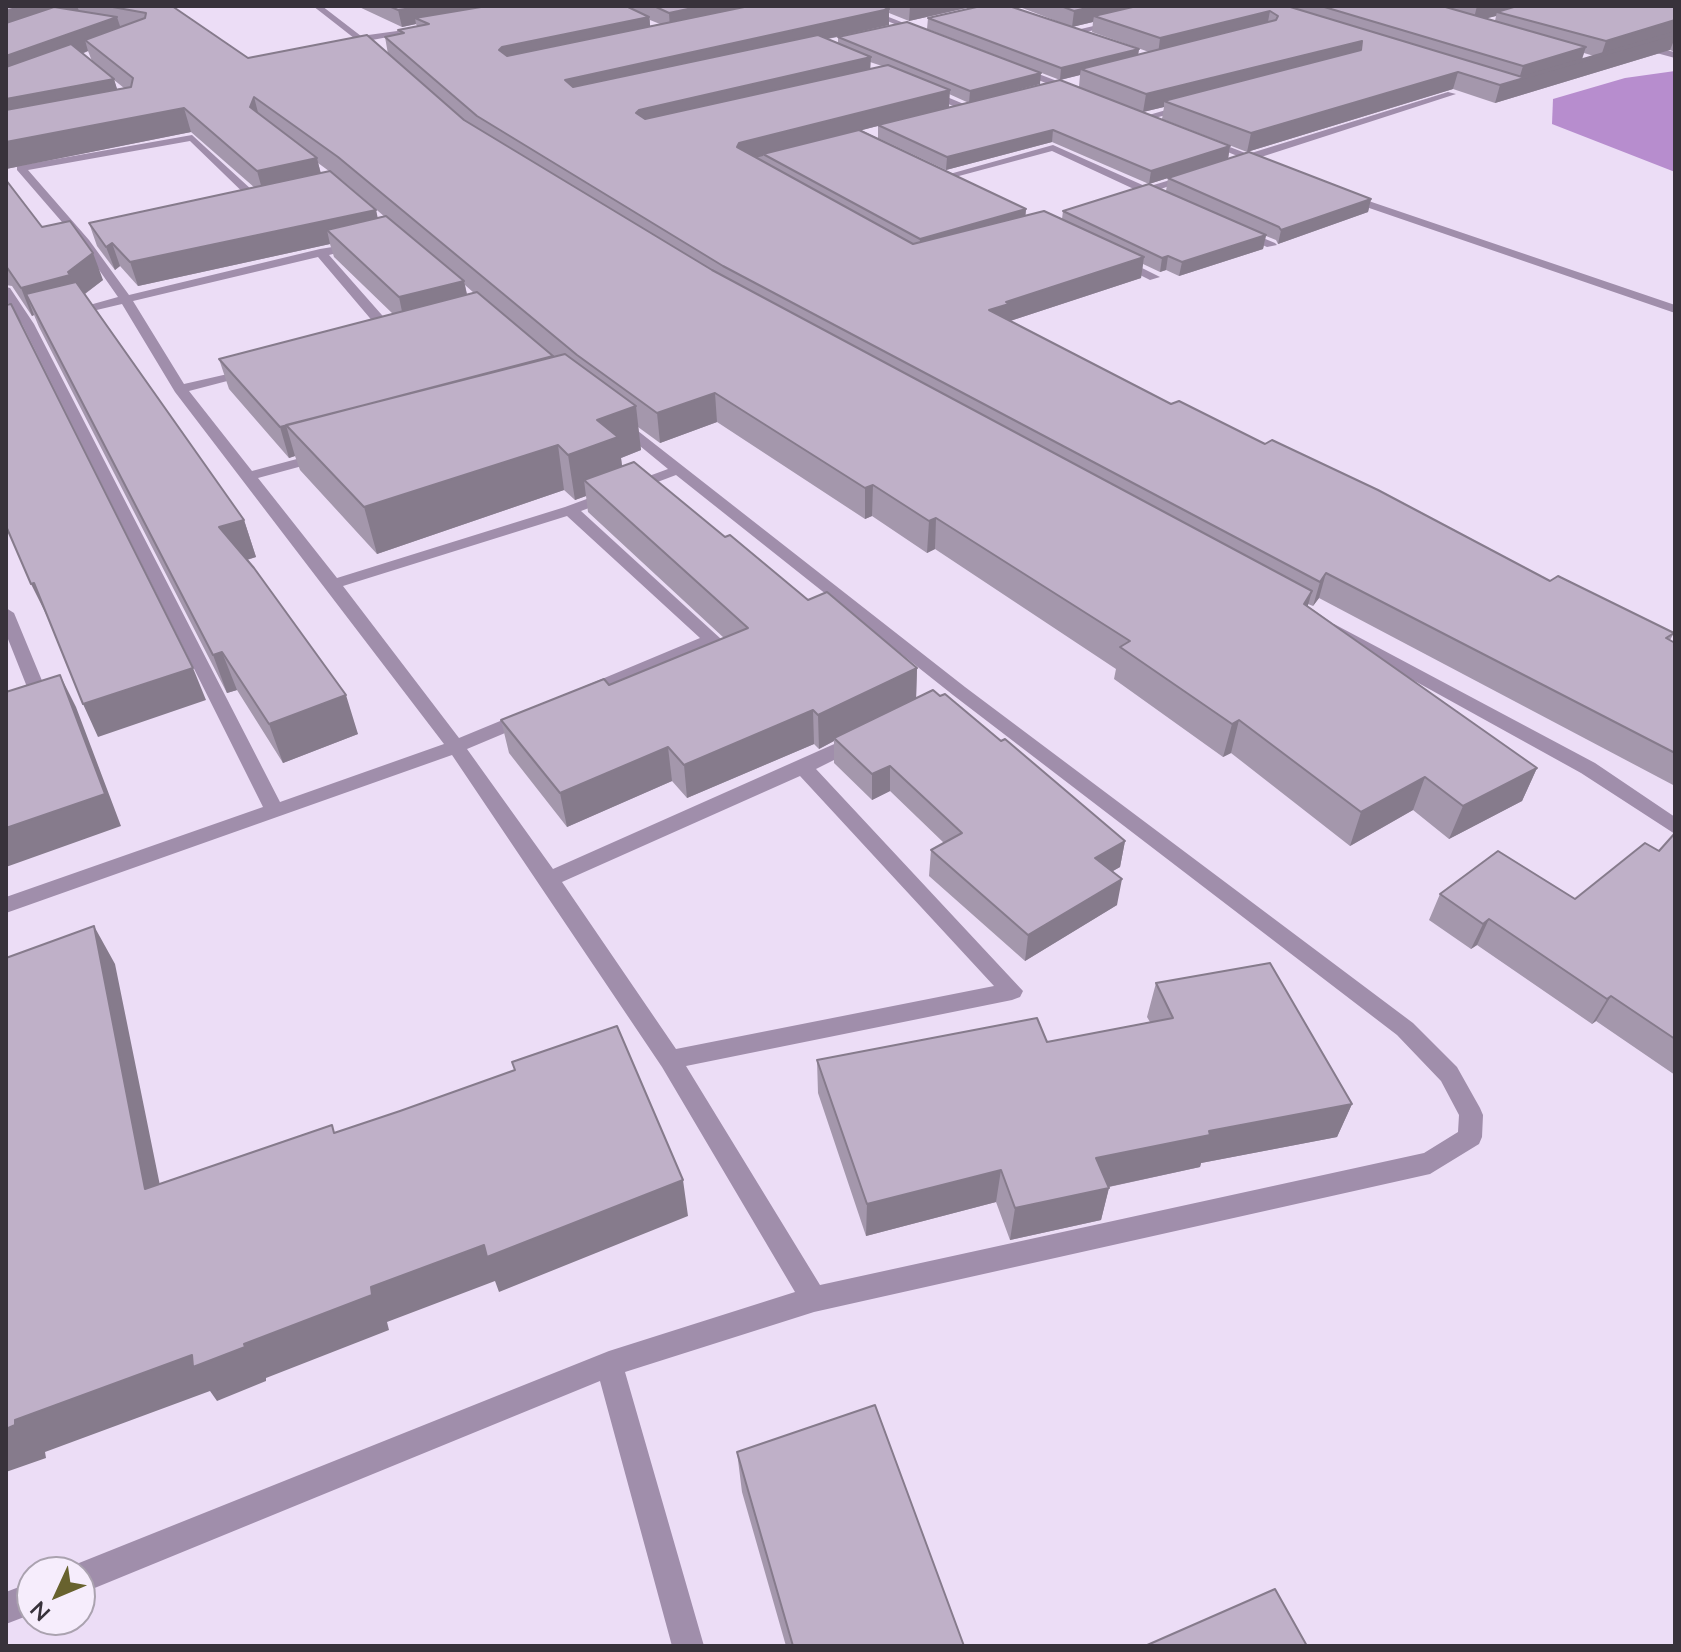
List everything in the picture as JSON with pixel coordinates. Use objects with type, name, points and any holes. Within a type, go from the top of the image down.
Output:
[{"type":"street","points":[[317,6],[383,59]]},
{"type":"street","points":[[854,6],[935,37]]},
{"type":"street","points":[[1072,32],[1128,19]]},
{"type":"street","points":[[893,30],[923,23]]},
{"type":"street","points":[[361,39],[442,25]]},
{"type":"street","points":[[1057,27],[1086,37]]},
{"type":"street","points":[[1639,52],[1675,41]]},
{"type":"street","points":[[1652,49],[1675,55]]},
{"type":"street","points":[[1004,64],[1088,96]]},
{"type":"street","points":[[1044,89],[1073,81]]},
{"type":"street","points":[[915,87],[968,109]]},
{"type":"street","points":[[1235,162],[1451,94]]},
{"type":"street","points":[[1147,117],[1206,102]]},
{"type":"street","points":[[952,113],[983,105]]},
{"type":"street","points":[[1132,112],[1167,126]]},
{"type":"street","points":[[1195,137],[1278,169]]},
{"type":"street","points":[[261,203],[192,138],[21,168],[92,240],[180,389],[456,747],[549,879],[670,1060],[814,1299]]},
{"type":"street","points":[[944,177],[1053,148],[1160,197]]},
{"type":"street","points":[[930,170],[958,184]]},
{"type":"street","points":[[1116,200],[1205,172]]},
{"type":"street","points":[[1336,192],[1379,210],[1675,309]]},
{"type":"street","points":[[1229,227],[1271,245]]},
{"type":"street","points":[[56,316],[379,239]]},
{"type":"street","points":[[320,252],[398,332],[376,338]]},
{"type":"street","points":[[1112,257],[1154,277]]},
{"type":"street","points":[[6,291],[29,323],[275,811]]},
{"type":"street","points":[[180,389],[270,365]]},
{"type":"street","points":[[96,1572],[609,1364],[814,1299],[1430,1163],[1470,1137],[1471,1115],[1449,1074],[1405,1029],[952,694],[680,469],[598,407]]},
{"type":"street","points":[[249,476],[342,451]]},
{"type":"street","points":[[333,584],[570,510],[680,469]]},
{"type":"street","points":[[570,510],[712,639],[570,699]]},
{"type":"street","points":[[6,613],[41,700],[6,711]]},
{"type":"street","points":[[1325,624],[1588,768],[1675,827]]},
{"type":"street","points":[[6,905],[456,747],[541,711]]},
{"type":"street","points":[[549,879],[803,767],[874,732]]},
{"type":"street","points":[[670,1060],[1012,991],[803,767]]},
{"type":"street","points":[[609,1364],[688,1646]]},
{"type":"shaded area","points":[[1675,71],[1675,172],[1552,124],[1553,99],[1625,78]]},
{"type":"building","points":[[107,6],[172,6],[248,58],[367,35],[464,120],[712,270],[1312,591],[1304,604],[1537,768],[1463,806],[1425,777],[1361,812],[1239,720],[1232,724],[1120,647],[1130,641],[936,518],[929,521],[873,485],[865,488],[715,393],[657,413],[577,355],[338,157],[254,97],[250,107],[317,158],[257,171],[184,108],[6,142],[6,110],[131,87],[133,78],[85,40],[145,18],[146,13]]},
{"type":"building","points":[[389,6],[426,6],[398,10]]},
{"type":"building","points":[[487,6],[626,6],[649,17],[502,47],[499,50],[507,56],[749,6],[882,6],[889,9],[565,80],[573,87],[818,35],[871,57],[636,113],[645,119],[888,65],[950,90],[739,143],[737,147],[913,244],[1044,211],[1144,257],[989,310],[1171,404],[1179,401],[1265,444],[1272,440],[1378,490],[1550,581],[1558,576],[1674,633],[1666,638],[1675,643],[1675,753],[1326,573],[1320,582],[723,266],[477,116],[385,37],[404,33],[398,30],[429,24],[415,18]]},
{"type":"building","points":[[654,6],[702,6],[669,13]]},
{"type":"building","points":[[981,6],[1009,6],[1139,49],[1061,68],[928,18]]},
{"type":"building","points":[[1061,6],[1095,6],[1074,11]]},
{"type":"building","points":[[1137,6],[1287,6],[1522,77],[1675,34],[1500,85],[1458,72],[1251,133],[1164,101],[1361,50],[1362,41],[1146,94],[1081,69],[1276,20],[1278,16],[1270,11],[1160,38],[1094,16]]},
{"type":"building","points":[[1321,6],[1442,6],[1586,47],[1523,66]]},
{"type":"building","points":[[1517,6],[1675,6],[1675,20],[1606,41],[1497,12]]},
{"type":"building","points":[[54,7],[117,17],[6,56],[6,23]]},
{"type":"building","points":[[907,22],[1041,73],[970,91],[838,37]]},
{"type":"building","points":[[71,44],[114,79],[6,99],[6,67]]},
{"type":"building","points":[[1060,80],[1230,146],[1151,171],[1053,130],[947,157],[878,125]]},
{"type":"building","points":[[859,130],[1026,209],[920,239],[763,154]]},
{"type":"building","points":[[1249,152],[1371,199],[1281,230],[1168,178]]},
{"type":"building","points":[[330,171],[376,210],[130,262],[112,243],[106,247],[89,223]]},
{"type":"building","points":[[6,180],[42,227],[70,221],[93,253],[68,272],[70,275],[21,288],[6,266]]},
{"type":"building","points":[[1149,184],[1266,235],[1182,262],[1168,256],[1162,258],[1063,211]]},
{"type":"building","points":[[386,216],[464,281],[399,297],[327,230]]},
{"type":"building","points":[[76,282],[244,520],[219,527],[254,568],[346,695],[269,724],[222,652],[213,655],[26,294]]},
{"type":"building","points":[[477,292],[553,356],[280,427],[219,359]]},
{"type":"building","points":[[11,304],[193,668],[83,704],[34,583],[31,584],[6,526],[6,305]]},
{"type":"building","points":[[565,354],[636,406],[597,420],[618,437],[568,455],[558,445],[364,507],[286,425]]},
{"type":"building","points":[[634,462],[725,537],[730,535],[808,600],[827,592],[917,668],[818,715],[813,710],[684,765],[668,747],[560,793],[501,720],[604,679],[609,685],[748,628],[584,480]]},
{"type":"building","points":[[60,675],[105,794],[6,828],[6,692]]},
{"type":"building","points":[[933,690],[940,696],[945,694],[1001,741],[1005,739],[1125,841],[1095,858],[1122,879],[1028,935],[931,850],[962,833],[890,766],[872,774],[834,738]]},
{"type":"building","points":[[1675,833],[1675,1039],[1611,996],[1607,999],[1489,919],[1483,924],[1440,894],[1498,851],[1575,899],[1645,843],[1659,851]]},
{"type":"building","points":[[94,926],[145,1189],[332,1125],[334,1133],[400,1111],[515,1070],[512,1062],[617,1026],[683,1180],[487,1257],[484,1245],[371,1287],[372,1295],[244,1344],[245,1347],[193,1367],[192,1355],[15,1420],[15,1425],[6,1429],[6,958]]},
{"type":"building","points":[[1270,963],[1352,1104],[1209,1131],[1210,1135],[1096,1158],[1109,1188],[1015,1208],[1001,1170],[867,1204],[817,1060],[1037,1018],[1047,1042],[1173,1018],[1156,983]]},
{"type":"building","points":[[875,1405],[964,1646],[793,1646],[737,1452]]},
{"type":"building","points":[[1275,1589],[1307,1646],[1145,1646]]}]
